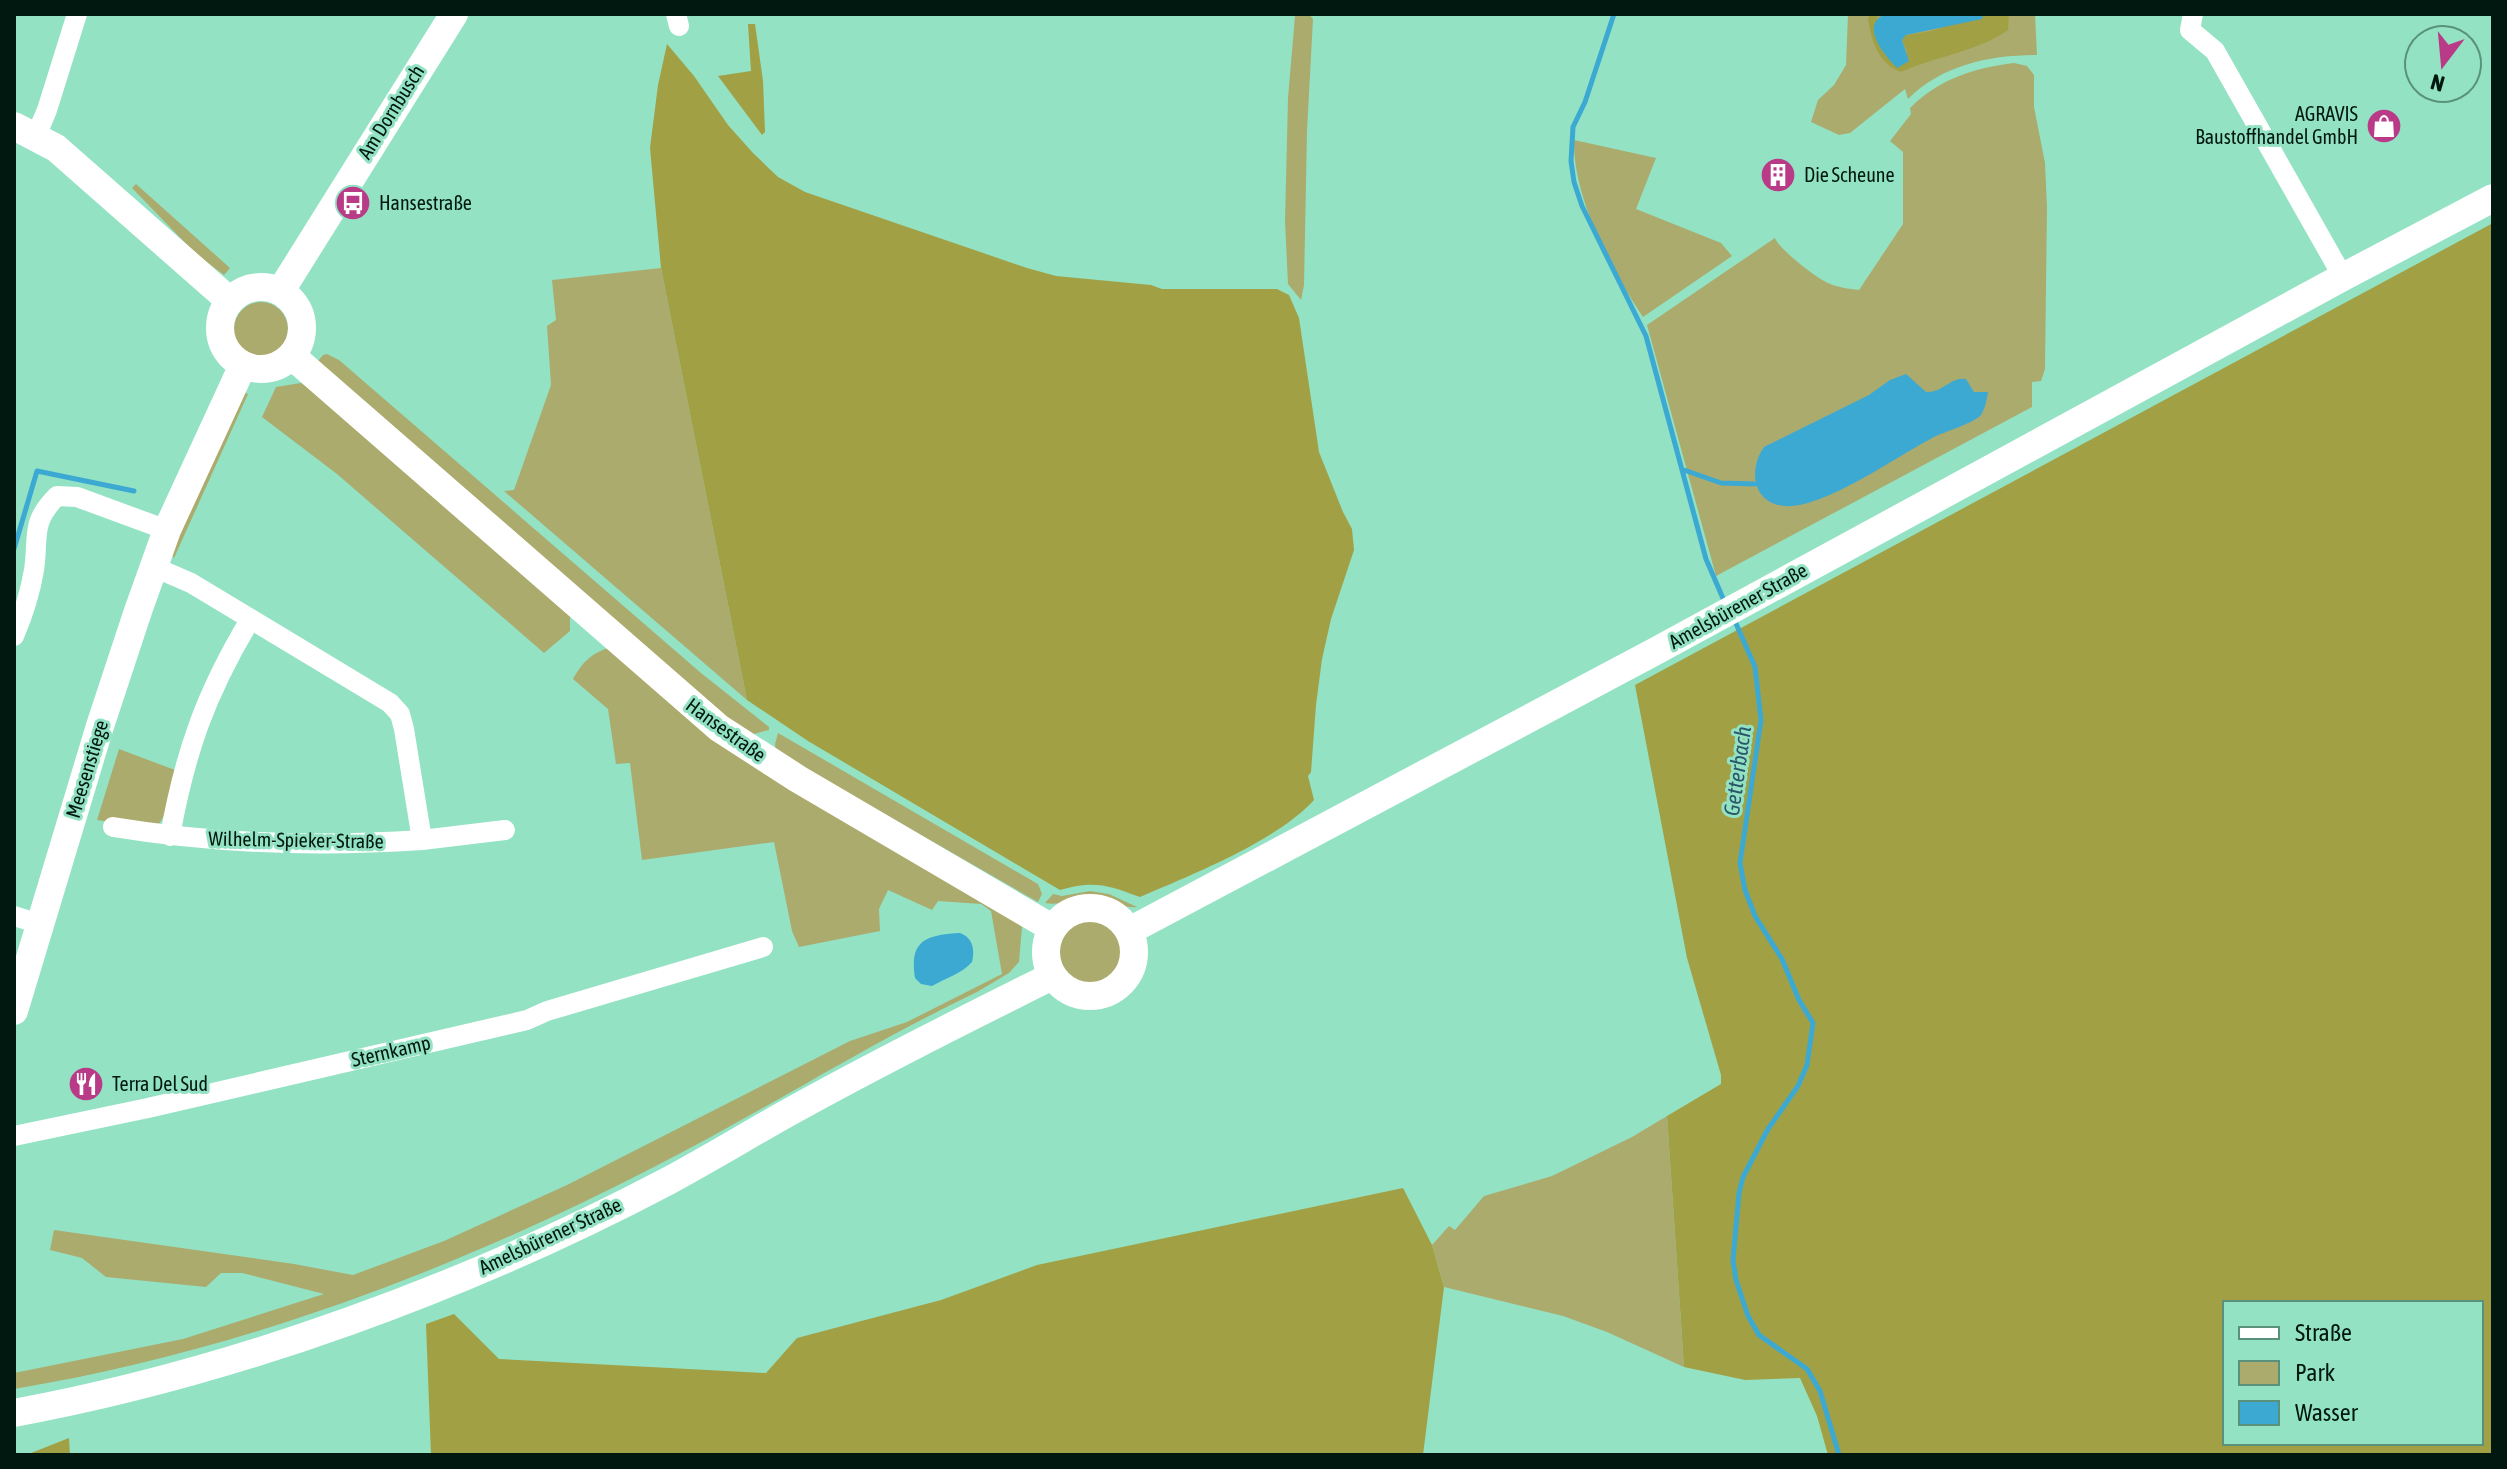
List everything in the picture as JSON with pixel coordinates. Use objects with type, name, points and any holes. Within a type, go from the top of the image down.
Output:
[{"type":"main road","name":"Am Dornbusch","points":[[280,292],[454,14]]},
{"type":"main road","points":[[25,131],[56,148],[230,301]]},
{"type":"main road","name":"Amelsbürener Straße","points":[[1129,931],[1711,621],[2493,198]]},
{"type":"main road","points":[[258,287],[280,292],[295,306],[302,326],[301,337],[292,356],[272,368],[243,365],[231,357],[220,334],[220,322],[230,301],[238,294],[258,287]]},
{"type":"main road","name":"Hansestraße","points":[[292,356],[719,728],[798,779],[1052,928]]},
{"type":"main road","name":"Meesenstiege","points":[[14,1011],[27,920],[105,712],[167,530],[243,365]]},
{"type":"main road","points":[[1092,907],[1120,919],[1129,931],[1133,941],[1133,964],[1122,983],[1113,990],[1091,996],[1080,995],[1060,985],[1052,976],[1045,951],[1052,928],[1064,916],[1077,909],[1092,907]]},
{"type":"main road","name":"Amelsbürener Straße","points":[[14,1413],[160,1380],[293,1339],[429,1290],[667,1182],[784,1115],[1052,976]]},
{"type":"street","points":[[25,131],[47,110],[77,14]]},
{"type":"street","points":[[2193,14],[2190,30],[2215,51],[2343,277]]},
{"type":"street","points":[[14,636],[25,611],[34,570],[36,530],[43,510],[57,496],[77,497],[167,530]]},
{"type":"street","points":[[154,567],[191,583],[378,695],[400,714],[422,840]]},
{"type":"street","points":[[170,836],[180,780],[198,722],[212,689],[250,620]]},
{"type":"street","name":"Wilhelm-Spieker-Straße","points":[[113,827],[170,836],[287,844],[422,840],[505,830]]},
{"type":"street","name":"Sternkamp","points":[[14,1136],[162,1105],[527,1020],[547,1011],[763,947]]},
{"type":"green space","points":[[1290,14],[1309,14],[1313,19],[1301,300],[1288,284],[1285,222],[1288,98],[1295,16]]},
{"type":"green space","points":[[1848,14],[2035,14],[2037,55],[1984,60],[1951,70],[1921,87],[1908,99],[1905,89],[1850,133],[1839,135],[1811,122],[1818,100],[1834,85],[1846,65]]},
{"type":"green space","points":[[2014,63],[2027,66],[2034,75],[2034,107],[2045,163],[2045,369],[2041,381],[2032,382],[2032,407],[1716,576],[1647,325],[1775,238],[1790,255],[1822,280],[1835,286],[1859,290],[1903,224],[1903,152],[1890,141],[1911,114],[1910,108],[1933,89],[1958,76]]},
{"type":"green space","points":[[1574,140],[1656,158],[1636,209],[1721,243],[1732,256],[1643,317],[1607,255],[1587,209],[1575,162]]},
{"type":"green space","points":[[136,184],[230,268],[224,275],[196,254],[132,188]]},
{"type":"green space","points":[[661,268],[747,700],[504,491],[514,490],[551,385],[547,326],[556,320],[552,280]]},
{"type":"green space","points":[[302,295],[313,320],[310,349]]},
{"type":"green space","points":[[261,302],[280,310],[288,329],[280,348],[261,356],[242,348],[234,329],[242,310]]},
{"type":"green space","points":[[212,309],[214,337],[221,364],[209,338]]},
{"type":"green space","points":[[327,354],[339,360],[769,730],[750,735],[739,728],[318,361]]},
{"type":"green space","points":[[301,383],[317,393],[570,613],[570,631],[544,653],[337,474],[262,417],[276,387]]},
{"type":"green space","points":[[244,392],[248,394],[174,558],[171,554]]},
{"type":"green space","points":[[611,647],[1013,919],[1022,927],[1019,962],[1009,973],[977,992],[895,1034],[693,1147],[499,1241],[342,1303],[261,1330],[97,1373],[14,1389],[14,1373],[183,1339],[324,1294],[242,1273],[221,1273],[206,1287],[106,1277],[82,1258],[50,1250],[54,1230],[353,1275],[444,1241],[567,1185],[850,1041],[907,1022],[1002,974],[991,911],[981,904],[938,901],[932,910],[888,890],[879,909],[880,931],[799,947],[792,931],[774,842],[642,860],[630,763],[616,764],[608,709],[573,679],[589,658]]},
{"type":"green space","points":[[778,733],[1038,884],[1042,894],[1038,902],[776,752]]},
{"type":"green space","points":[[119,749],[175,770],[165,814],[159,824],[149,828],[97,820]]},
{"type":"green space","points":[[1090,891],[1109,894],[1137,907],[1091,898],[1045,903],[1053,894],[1062,896]]},
{"type":"green space","points":[[1097,918],[1115,927],[1122,938],[1122,964],[1115,975],[1104,982],[1085,984],[1067,975],[1060,964],[1058,945],[1067,927],[1078,920]]},
{"type":"green space","points":[[1667,1116],[1684,1367],[1563,1316],[1444,1287],[1432,1245],[1449,1226],[1455,1230],[1484,1196],[1552,1176],[1632,1137]]},
{"type":"shaded area","points":[[1871,14],[1886,14],[1877,17],[1879,39],[1883,51],[1897,67],[1907,52],[1902,40],[1906,35],[1931,31],[1983,14],[2009,14],[2008,30],[1996,37],[1901,72],[1887,63],[1877,50],[1869,26]]},
{"type":"shaded area","points":[[748,24],[755,24],[763,81],[765,132],[762,135],[718,76],[751,71]]},
{"type":"shaded area","points":[[667,44],[753,153],[778,177],[805,192],[1056,276],[1151,285],[1162,289],[1277,289],[1289,295],[1299,318],[1319,452],[1352,529],[1354,550],[1331,619],[1322,659],[1311,772],[1308,776],[1314,800],[1298,815],[1232,856],[1140,897],[1101,885],[1060,890],[808,741],[747,700],[661,268],[650,148]]},
{"type":"shaded area","points":[[2493,223],[2493,1455],[1828,1455],[1817,1416],[1800,1378],[1745,1380],[1684,1367],[1667,1116],[1721,1084],[1687,958],[1635,685]]},
{"type":"shaded area","points":[[1403,1188],[1432,1245],[1444,1287],[1423,1455],[431,1455],[426,1324],[454,1314],[499,1359],[766,1373],[797,1338],[941,1300],[1037,1265]]},
{"type":"shaded area","points":[[69,1438],[70,1455],[26,1455]]},
{"type":"water","points":[[1886,14],[1983,15],[1982,19],[1906,35],[1902,40],[1909,61],[1897,68],[1880,47],[1874,32],[1878,19]]},
{"type":"water","points":[[1906,374],[1926,392],[1955,380],[1966,379],[1974,392],[1988,392],[1986,404],[1973,421],[1936,436],[1826,496],[1792,506],[1769,502],[1762,496],[1755,478],[1764,447]]},
{"type":"water","points":[[960,933],[972,944],[972,962],[932,986],[921,984],[915,978],[914,965],[922,942]]},
{"type":"waterway","name":"Getterbach","points":[[1614,14],[1585,102],[1573,127],[1571,161],[1574,182],[1582,206],[1646,336],[1706,559],[1725,603]]},
{"type":"waterway","points":[[1684,470],[1721,483],[1755,484]]},
{"type":"waterway","points":[[14,549],[37,471],[134,491]]},
{"type":"waterway","name":"Getterbach","points":[[1734,619],[1755,667],[1761,720],[1740,863],[1745,890],[1755,916],[1782,959],[1799,1000],[1813,1023],[1807,1065],[1798,1086],[1768,1129],[1743,1177],[1733,1260],[1748,1316],[1759,1335],[1807,1369],[1820,1391],[1839,1455]]},
{"type":"place","name":"AGRAVIS Baustoffhandel GmbH","points":[[2384,126]]},
{"type":"place","name":"Die Scheune","points":[[1778,175]]},
{"type":"place","name":"Hansestraße","points":[[353,203]]},
{"type":"place","name":"Terra Del Sud","points":[[86,1084]]}]
